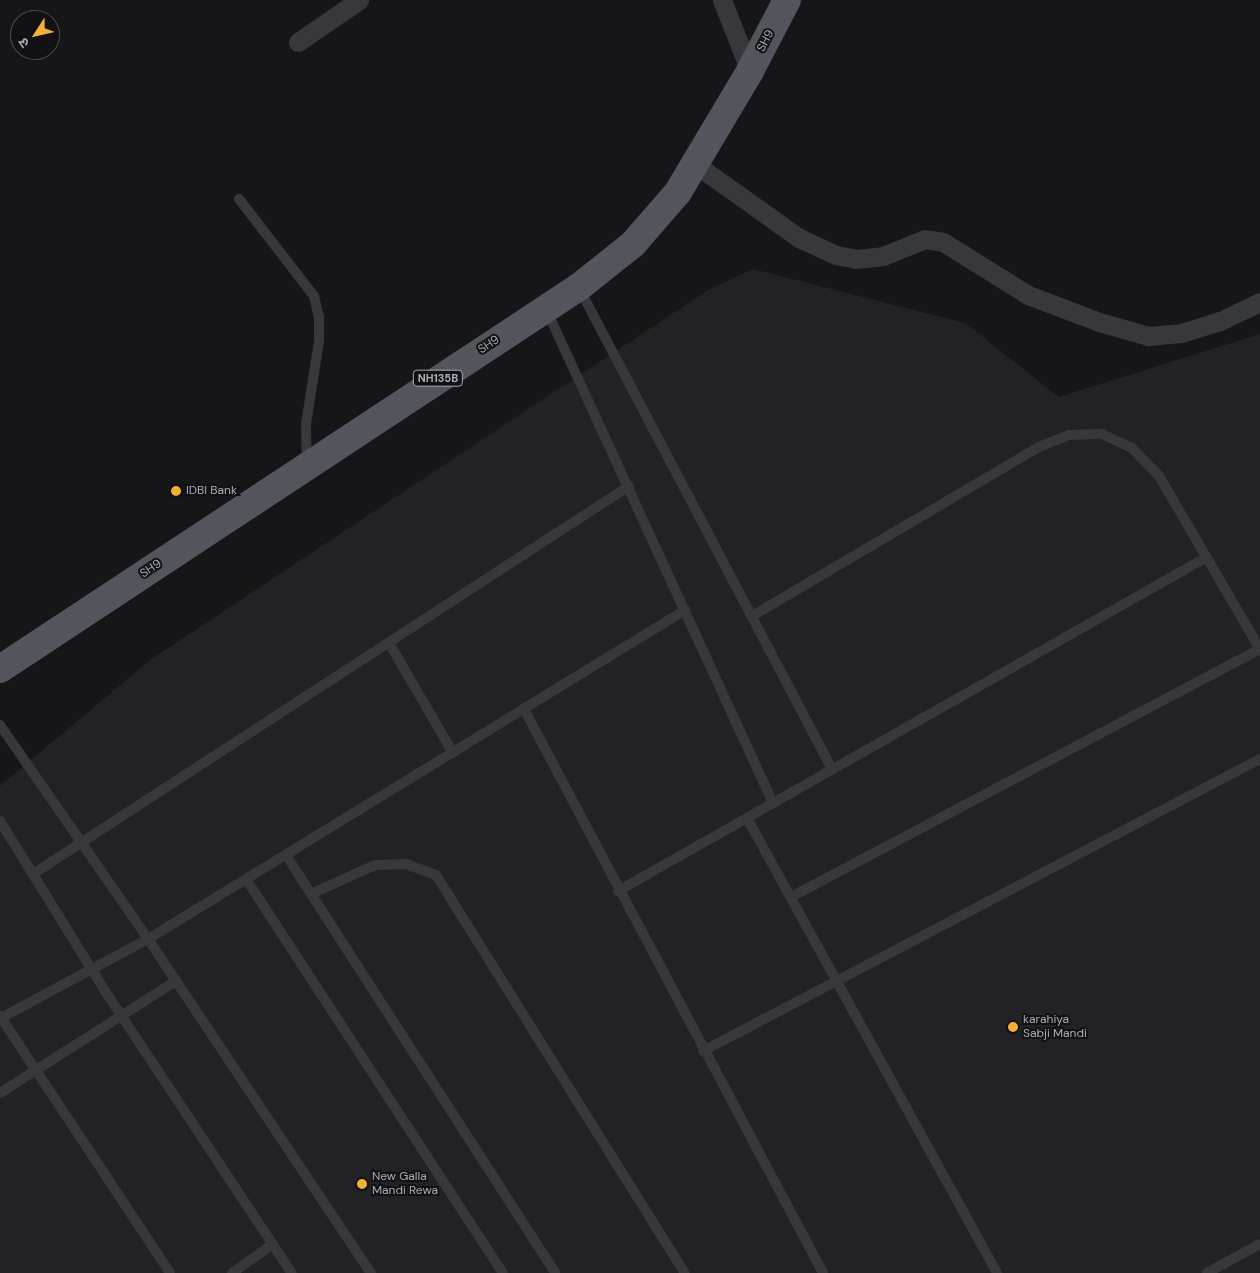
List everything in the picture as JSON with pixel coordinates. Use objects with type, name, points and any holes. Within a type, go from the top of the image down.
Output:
[{"type":"main road","name":"SH9","points":[[0,669],[307,464],[579,287],[633,244],[657,219],[695,164],[750,71],[787,0]]},
{"type":"street","points":[[298,42],[359,0]]},
{"type":"street","points":[[722,0],[750,71]]},
{"type":"street","points":[[695,164],[799,238],[836,256],[856,259],[883,256],[925,239],[943,242],[1028,295],[1099,322],[1148,336],[1182,333],[1220,321],[1260,302]]},
{"type":"lane","points":[[239,199],[314,296],[319,317],[319,342],[306,424],[307,464]]},
{"type":"lane","points":[[579,287],[832,769]]},
{"type":"lane","points":[[546,308],[773,804]]},
{"type":"lane","points":[[752,616],[1039,447],[1070,435],[1102,434],[1132,448],[1159,476],[1260,649],[791,897]]},
{"type":"lane","points":[[33,874],[629,486]]},
{"type":"lane","points":[[618,892],[1207,557]]},
{"type":"lane","points":[[170,1273],[0,1017],[148,939],[685,610]]},
{"type":"lane","points":[[389,643],[453,752]]},
{"type":"lane","points":[[524,709],[618,892],[823,1273]]},
{"type":"lane","points":[[0,725],[176,980],[371,1273]]},
{"type":"lane","points":[[703,1051],[1260,759]]},
{"type":"lane","points":[[747,818],[997,1273]]},
{"type":"lane","points":[[0,822],[120,1014],[292,1273]]},
{"type":"lane","points":[[286,855],[555,1273]]},
{"type":"lane","points":[[311,894],[375,865],[406,864],[436,874],[685,1273]]},
{"type":"lane","points":[[246,879],[503,1273]]},
{"type":"lane","points":[[0,1093],[37,1072],[120,1014],[176,980]]},
{"type":"lane","points":[[232,1273],[273,1244]]},
{"type":"lane","points":[[1207,1273],[1260,1244]]},
{"type":"shaded area","points":[[753,269],[965,323],[1059,397],[1260,334],[1260,1273],[0,1273],[0,786],[150,660],[708,290]]},
{"type":"place","name":"IDBI Bank","points":[[176,491]]},
{"type":"place","name":"karahiya Sabji Mandi","points":[[1013,1027]]},
{"type":"place","name":"New Galla Mandi Rewa","points":[[362,1184]]}]
